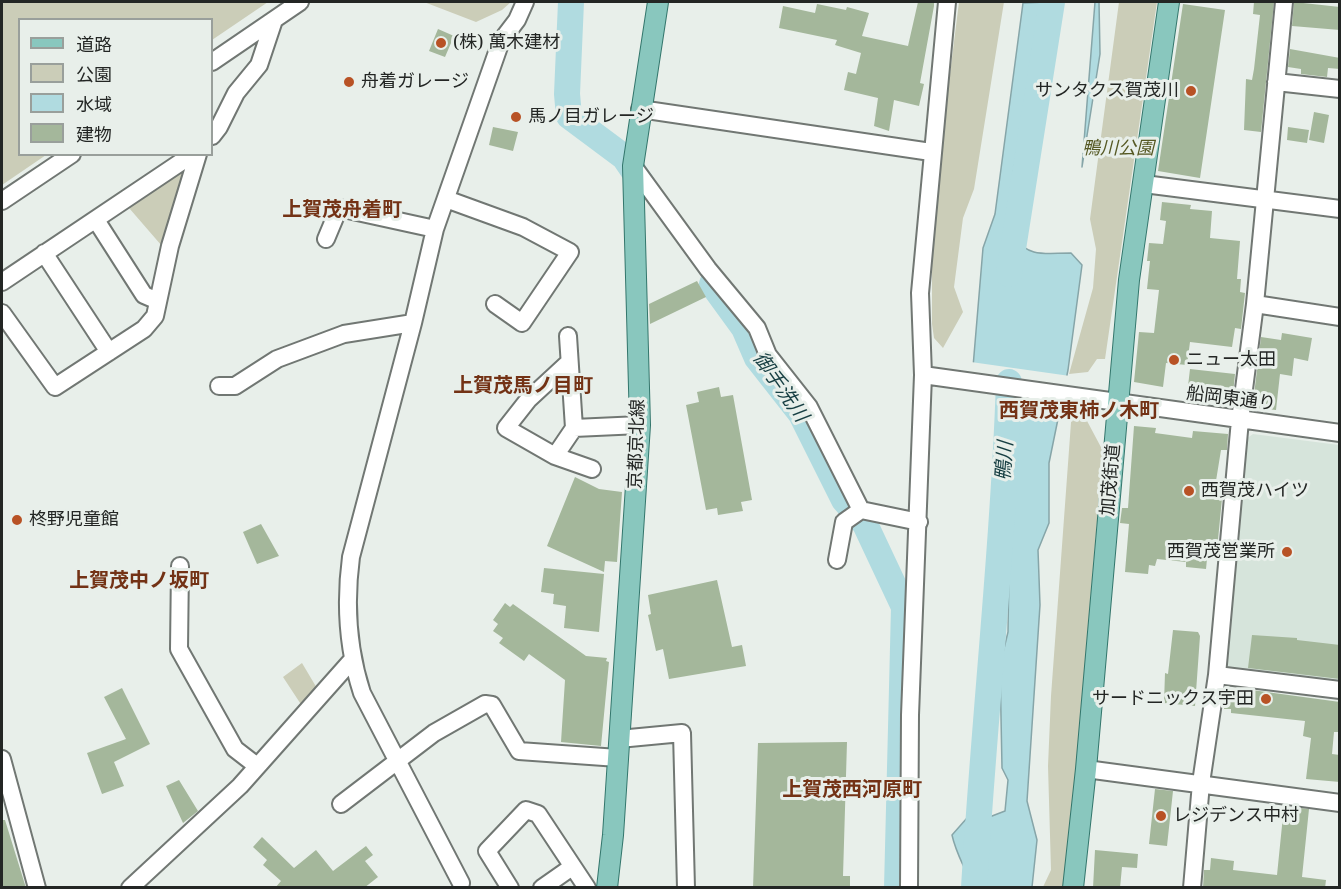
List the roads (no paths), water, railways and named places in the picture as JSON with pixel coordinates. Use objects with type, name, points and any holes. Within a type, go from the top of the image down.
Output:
[{"type":"main road","name":"京都京北線","points":[[607,888],[619,748],[640,425],[633,166],[658,2]]},
{"type":"main road","name":"加茂街道","points":[[1074,888],[1129,280],[1169,2]]},
{"type":"street","points":[[213,61],[300,2]]},
{"type":"street","points":[[461,883],[363,693],[352,660],[348,582],[351,557],[413,323],[435,229],[501,41],[517,20],[525,2]]},
{"type":"street","points":[[909,888],[910,716],[923,375],[920,293],[931,152],[947,2]]},
{"type":"street","points":[[1192,888],[1201,783],[1217,675],[1240,420],[1255,304],[1284,2]]},
{"type":"street","points":[[213,135],[219,128],[236,93],[259,65],[274,20]]},
{"type":"street","points":[[1276,82],[1340,89]]},
{"type":"street","points":[[640,109],[931,152]]},
{"type":"street","points":[[2,201],[69,156]]},
{"type":"street","points":[[2,282],[189,156]]},
{"type":"street","points":[[2,313],[55,387],[144,329],[155,316],[170,246],[197,156]]},
{"type":"street","points":[[633,166],[708,268],[757,328],[768,355],[809,408],[861,510]]},
{"type":"street","points":[[1144,184],[1340,210]]},
{"type":"street","points":[[446,199],[523,227],[570,252],[522,323],[495,304]]},
{"type":"street","points":[[326,239],[339,208],[435,229]]},
{"type":"street","points":[[96,220],[144,295],[158,300]]},
{"type":"street","points":[[44,253],[109,352]]},
{"type":"street","points":[[1255,304],[1340,317]]},
{"type":"street","points":[[219,386],[235,386],[277,359],[344,334],[413,323]]},
{"type":"street","points":[[555,456],[574,428],[568,336]]},
{"type":"street","points":[[568,363],[528,400],[506,428],[555,456],[592,469]]},
{"type":"street","name":"船岡東通り","points":[[923,375],[1340,433]]},
{"type":"street","points":[[574,428],[640,425]]},
{"type":"street","points":[[837,560],[844,522],[861,510],[919,522]]},
{"type":"street","points":[[180,566],[179,649],[235,749],[257,766]]},
{"type":"street","points":[[130,888],[240,786],[352,660]]},
{"type":"street","points":[[1217,675],[1340,690]]},
{"type":"street","points":[[340,804],[396,759],[434,733],[485,704],[492,705],[519,751],[619,748],[682,733],[686,888]]},
{"type":"street","points":[[2,759],[37,888]]},
{"type":"street","points":[[1086,770],[1201,783],[1340,803]]},
{"type":"street","points":[[510,888],[487,852],[526,810],[538,814],[587,888]]},
{"type":"street","points":[[542,888],[572,867]]},
{"type":"water","points":[[1046,2],[1041,14],[1013,174],[1012,237],[1025,248],[1038,253],[1071,253],[1082,265],[1068,370],[1049,463],[1049,523],[1038,550],[1040,605],[1027,801],[1037,840],[1032,887],[972,887],[952,835],[967,818],[992,816],[1005,811],[1008,780],[1002,768],[1000,665],[1008,632],[1011,436],[1004,397],[973,367],[983,248],[995,214],[1023,3]]},
{"type":"water","points":[[1095,2],[1099,2],[1100,54],[1082,167]]},
{"type":"waterway","name":"御手洗川","points":[[571,2],[567,94],[569,116],[624,157],[643,185]]},
{"type":"waterway","name":"鴨川","points":[[1009,274],[1052,2]]},
{"type":"waterway","name":"御手洗川","points":[[712,284],[744,328],[757,358],[801,414],[844,500],[865,524],[904,607],[897,888]]},
{"type":"waterway","name":"鴨川","points":[[974,888],[1009,382]]},
{"type":"place","name":"(株) 萬木建材","points":[[441,43]]},
{"type":"place","name":"舟着ガレージ","points":[[349,82]]},
{"type":"place","name":"サンタクス賀茂川","points":[[1191,91]]},
{"type":"place","name":"馬ノ目ガレージ","points":[[516,117]]},
{"type":"place","name":"ニュー太田","points":[[1174,360]]},
{"type":"place","name":"西賀茂ハイツ","points":[[1189,491]]},
{"type":"place","name":"柊野児童館","points":[[17,520]]},
{"type":"place","name":"西賀茂営業所","points":[[1287,552]]},
{"type":"place","name":"サードニックス宇田","points":[[1266,699]]},
{"type":"place","name":"レジデンス中村","points":[[1161,816]]},
{"type":"district","name":"上賀茂舟着町","points":[[342,210]]},
{"type":"district","name":"上賀茂馬ノ目町","points":[[523,386]]},
{"type":"district","name":"西賀茂東柿ノ木町","points":[[1079,411]]},
{"type":"district","name":"上賀茂中ノ坂町","points":[[139,581]]},
{"type":"district","name":"上賀茂西河原町","points":[[852,790]]},
{"type":"park label","name":"鴨川公園","points":[[1118,149]]}]
